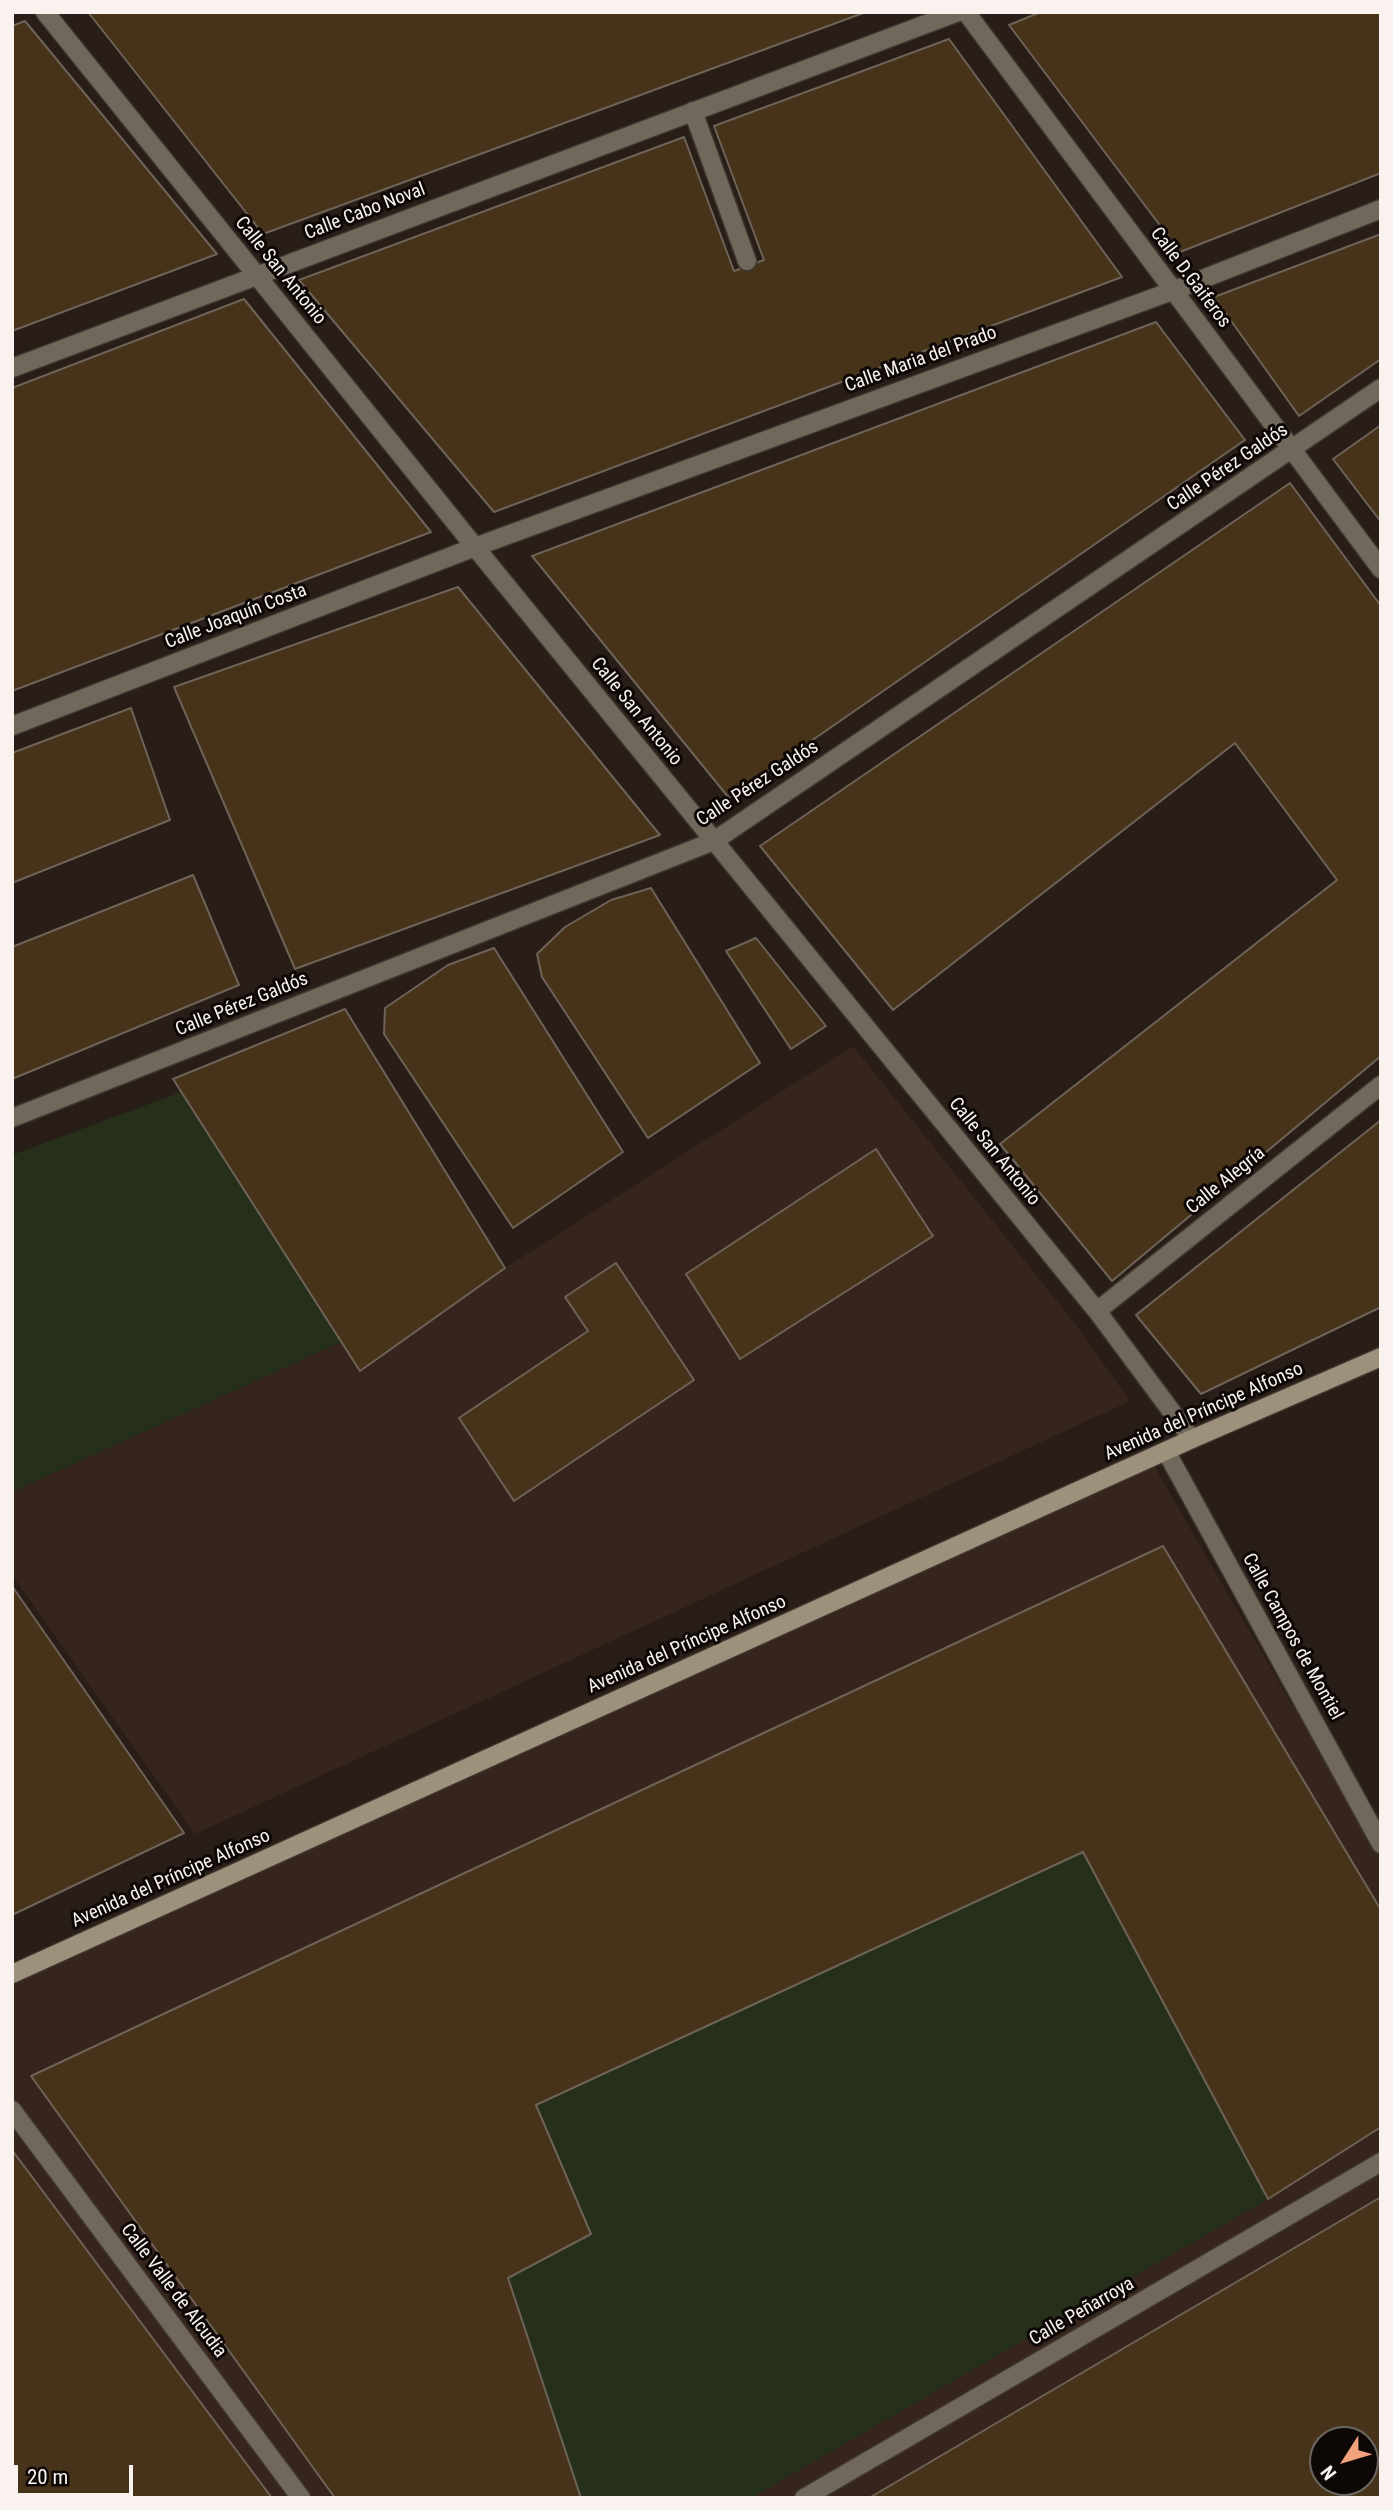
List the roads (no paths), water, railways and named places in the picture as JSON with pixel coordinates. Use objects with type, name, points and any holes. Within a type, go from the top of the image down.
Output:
[{"type":"street","name":"Calle San Antonio","points":[[46,12],[475,547],[1097,1311],[1192,1439]]},
{"type":"street","name":"Calle Cabo Noval","points":[[12,368],[958,12]]},
{"type":"street","name":"Calle D.Gaiferos","points":[[966,12],[1381,569]]},
{"type":"street","points":[[693,111],[747,261]]},
{"type":"street","name":"Calle Maria del Prado","points":[[475,547],[1172,291],[1381,209]]},
{"type":"street","name":"Calle Pérez Galdós","points":[[12,1118],[714,841],[1381,388]]},
{"type":"street","name":"Calle Joaquín Costa","points":[[12,726],[475,547]]},
{"type":"street","name":"Calle Alegría","points":[[1097,1311],[1381,1085]]},
{"type":"street","name":"Avenida del Príncipe Alfonso","points":[[12,1974],[1192,1439],[1381,1357]]},
{"type":"street","name":"Calle Campos de Montiel","points":[[1166,1451],[1381,1844]]},
{"type":"street","name":"Calle Valle de Alcudia","points":[[12,2110],[301,2498]]},
{"type":"street","name":"Calle Peñarroya","points":[[804,2498],[1381,2162]]}]
